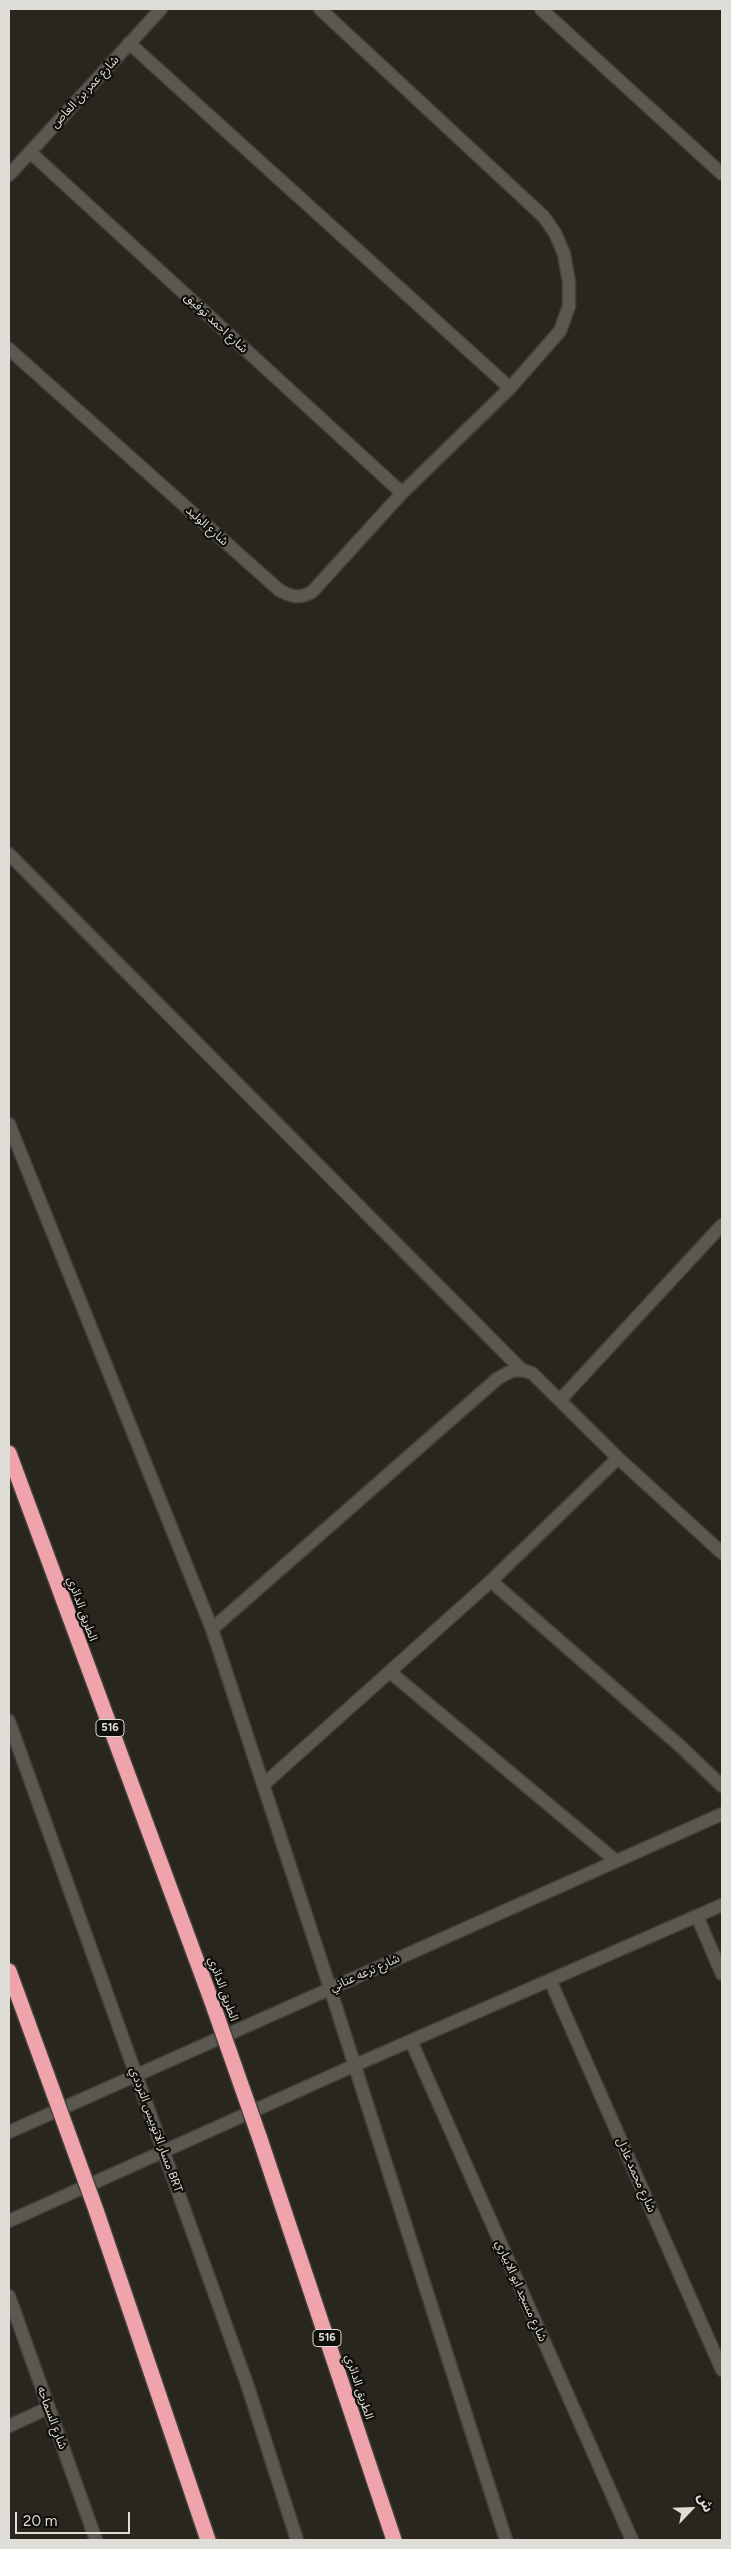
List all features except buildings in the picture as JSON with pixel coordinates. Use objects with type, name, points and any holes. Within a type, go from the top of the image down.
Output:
[{"type":"highway","name":"الطريق الدائري","points":[[9,1453],[212,2002],[259,2136],[394,2540]]},
{"type":"highway","points":[[9,1971],[96,2210],[208,2540]]},
{"type":"street","name":"شارع عمر بن العاص","points":[[9,175],[161,9]]},
{"type":"street","name":"شارع الوليد","points":[[9,349],[279,590],[290,596],[302,598],[312,592],[402,494],[510,388],[560,331],[569,306],[569,282],[564,254],[555,233],[544,217],[320,9]]},
{"type":"street","points":[[541,9],[722,174]]},
{"type":"street","points":[[129,43],[510,388]]},
{"type":"street","name":"شارع احمد توفيق","points":[[30,152],[402,494]]},
{"type":"street","points":[[9,854],[521,1369],[532,1373],[618,1458],[722,1553]]},
{"type":"street","points":[[9,1124],[212,1629],[330,1988],[353,2066],[506,2540]]},
{"type":"street","points":[[560,1400],[722,1225]]},
{"type":"street","points":[[212,1629],[497,1379],[510,1371],[521,1369]]},
{"type":"street","points":[[263,1785],[491,1582],[618,1458]]},
{"type":"street","points":[[491,1582],[679,1745],[722,1786]]},
{"type":"street","points":[[390,1672],[616,1861]]},
{"type":"street","name":"مسار الاتوبيس الترددي BRT","points":[[9,1721],[248,2384],[297,2540]]},
{"type":"street","name":"شارع ترعه عناني","points":[[9,2132],[722,1814]]},
{"type":"street","points":[[9,2221],[353,2066],[722,1905]]},
{"type":"street","points":[[697,1916],[722,1974]]},
{"type":"street","name":"شارع محمد عادل","points":[[550,1980],[722,2370]]},
{"type":"street","name":"شارع مسجد ابو الابياري","points":[[411,2041],[632,2540]]},
{"type":"street","name":"شارع السماحه","points":[[9,2296],[96,2540]]},
{"type":"street","points":[[9,2426],[48,2408]]}]
